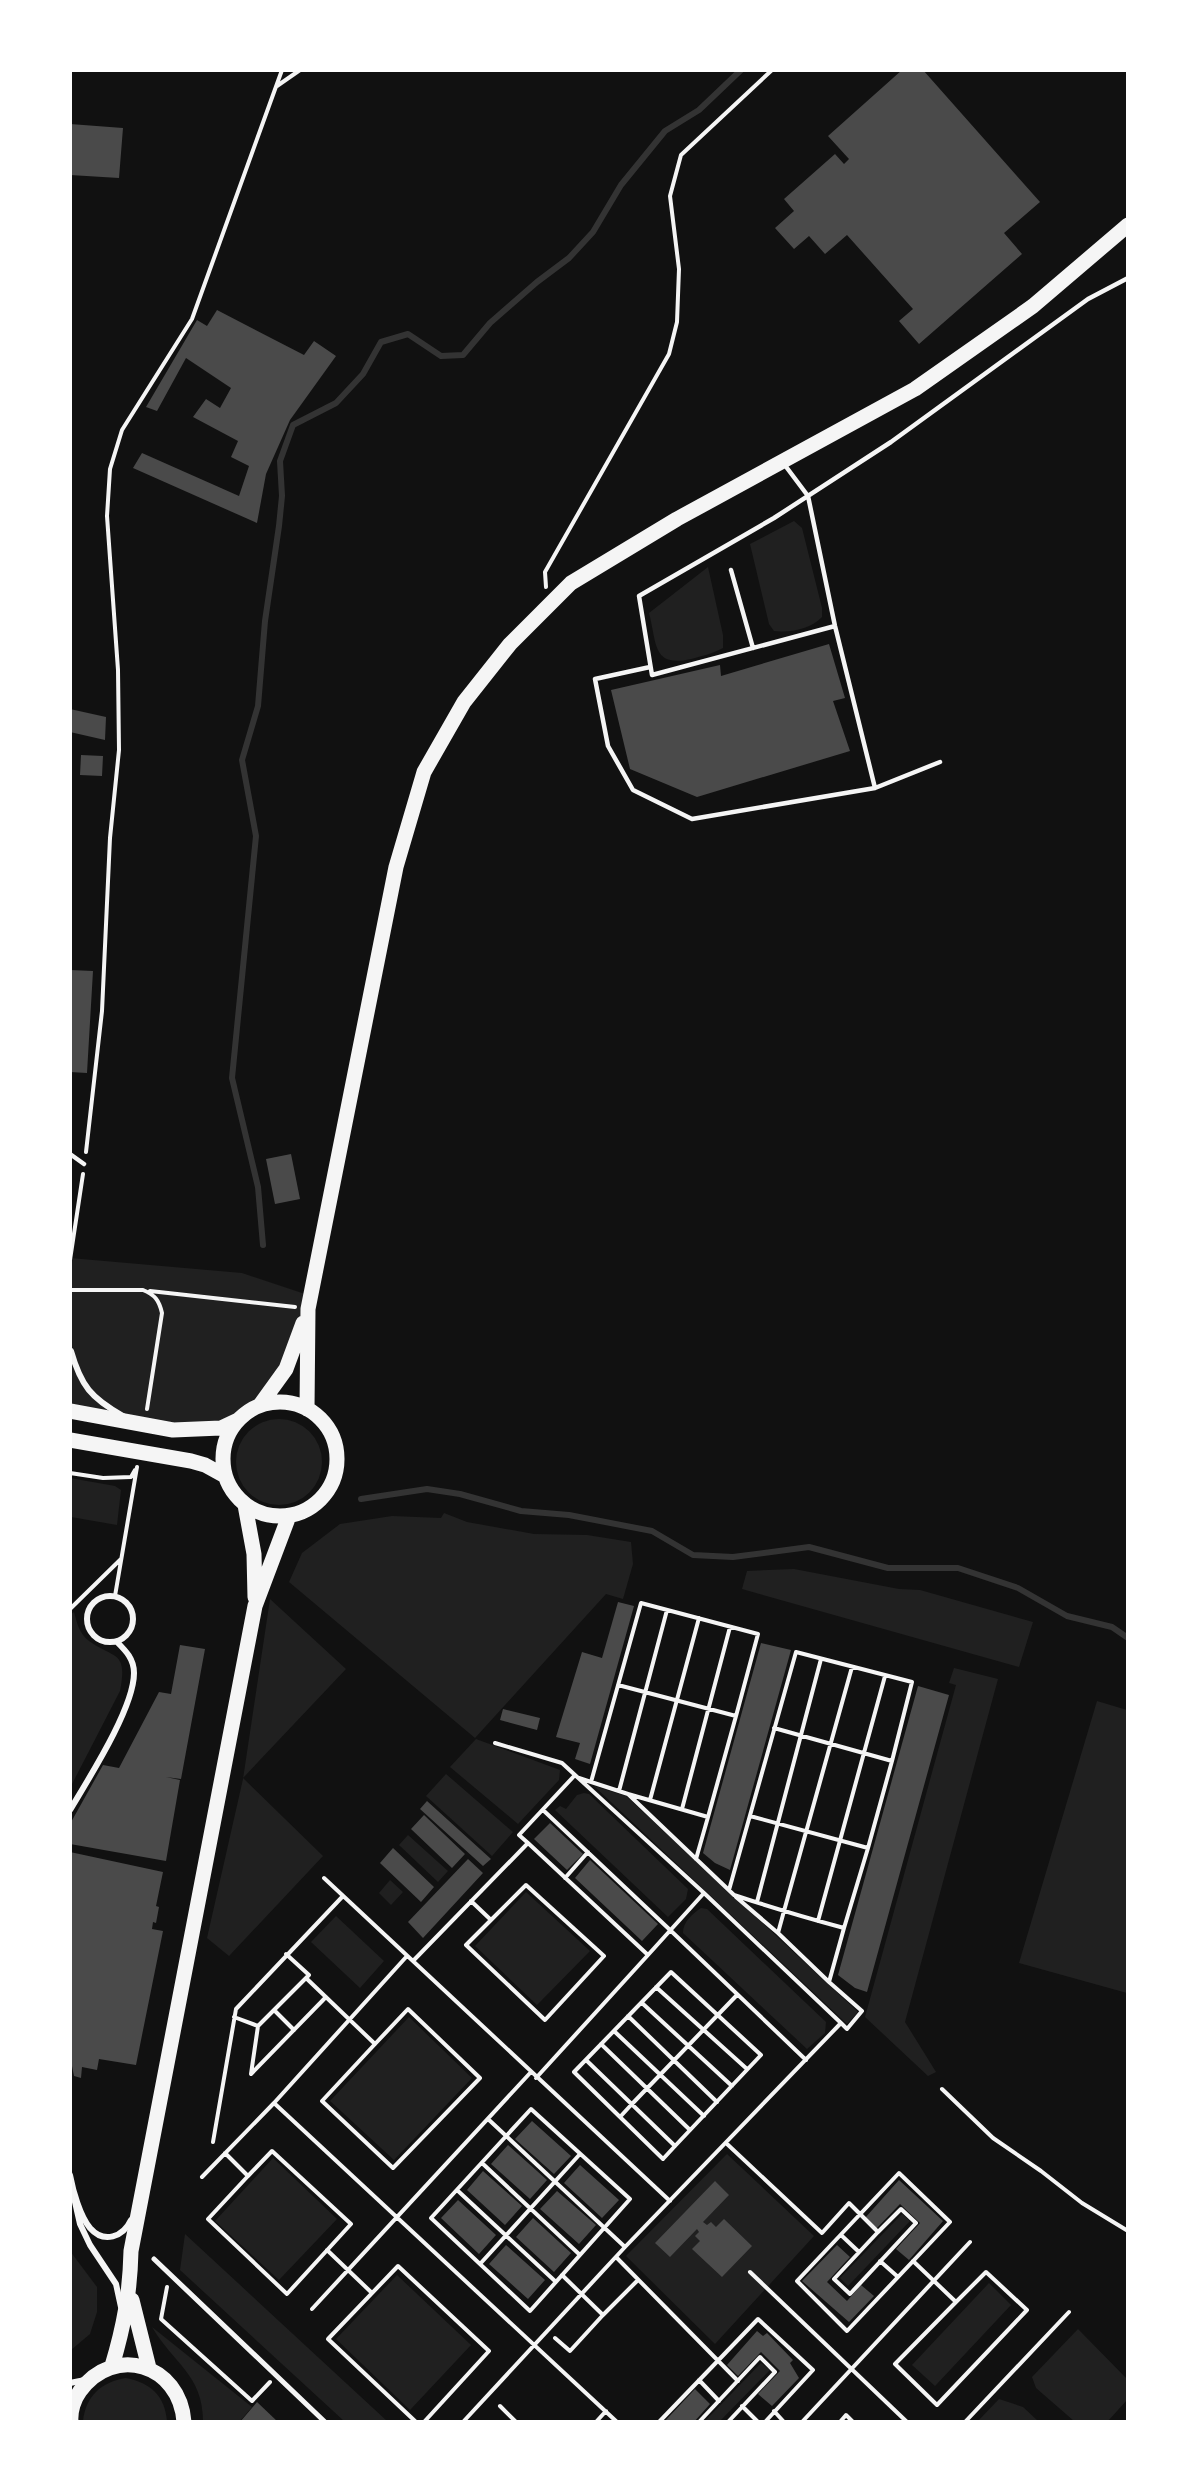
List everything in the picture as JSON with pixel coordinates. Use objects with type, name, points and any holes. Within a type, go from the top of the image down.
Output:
[{"type":"main road","points":[[70,1412],[173,1430],[221,1428],[260,1405],[286,1369],[308,1309],[396,867],[424,772],[464,702],[510,644],[571,582],[677,519],[915,389],[1033,306],[1128,225]]},
{"type":"main road","points":[[307,1409],[308,1309]]},
{"type":"main road","points":[[238,1420],[229,1432],[222,1461],[225,1476],[236,1497],[245,1505],[273,1516],[289,1515],[306,1510],[320,1500],[331,1485],[336,1468],[336,1451],[331,1434],[321,1420],[307,1409],[292,1403],[276,1402],[260,1405]]},
{"type":"main road","points":[[70,1440],[139,1459],[191,1461],[205,1465],[225,1476]]},
{"type":"main road","points":[[245,1505],[254,1554],[255,1606]]},
{"type":"main road","points":[[112,2366],[123,2332],[130,2291],[131,2251],[255,1606],[289,1515]]},
{"type":"main road","points":[[130,2291],[149,2368]]},
{"type":"main road","points":[[71,2421],[76,2396],[88,2379],[112,2366],[137,2365],[159,2374],[175,2390],[180,2400],[184,2421]]},
{"type":"street","points":[[70,1355],[71,1351],[78,1375],[89,1392],[104,1405],[140,1424]]},
{"type":"street","points":[[115,1596],[128,1604],[133,1618],[129,1633],[117,1642],[109,1643],[95,1637],[90,1632],[86,1616],[88,1609],[99,1598],[115,1596]]},
{"type":"street","points":[[70,1810],[126,1708],[134,1672],[130,1654],[117,1642]]},
{"type":"street","points":[[70,2175],[80,2224],[90,2245],[116,2284],[123,2332]]},
{"type":"street","points":[[72,2192],[90,2228],[105,2237],[117,2237],[127,2228],[141,2198]]},
{"type":"street","points":[[154,2259],[325,2421]]},
{"type":"street","points":[[70,2383],[88,2379]]},
{"type":"lane","points":[[835,626],[652,675],[639,596],[808,496],[891,442],[1088,299],[1128,278]]},
{"type":"lane","points":[[783,462],[808,496],[835,626],[875,788]]},
{"type":"lane","points":[[731,570],[753,648]]},
{"type":"lane","points":[[650,667],[594,679],[608,746],[633,790],[692,819],[875,788],[940,762]]},
{"type":"lane","points":[[70,1154],[84,1164]]},
{"type":"path","points":[[70,1260],[102,1011],[110,838],[119,750],[118,670],[107,516],[110,469],[122,430],[192,319],[282,70]]},
{"type":"path","points":[[277,86],[300,70]]},
{"type":"path","points":[[548,605],[545,572],[669,354],[677,322],[679,269],[670,196],[681,155],[772,70]]},
{"type":"path","points":[[70,1290],[143,1290],[308,1309]]},
{"type":"path","points":[[140,1424],[162,1313],[159,1302],[152,1293],[143,1290]]},
{"type":"path","points":[[70,1473],[119,1479],[131,1477],[139,1459]]},
{"type":"path","points":[[115,1596],[139,1459]]},
{"type":"path","points":[[70,1609],[121,1558]]},
{"type":"path","points":[[591,1782],[641,1603],[758,1634],[696,1859]]},
{"type":"path","points":[[619,1791],[667,1610]]},
{"type":"path","points":[[650,1800],[699,1618]]},
{"type":"path","points":[[682,1809],[730,1627]]},
{"type":"path","points":[[729,1890],[796,1652],[912,1682],[868,1848],[829,1982]]},
{"type":"path","points":[[756,1902],[821,1659]]},
{"type":"path","points":[[778,1933],[852,1667]]},
{"type":"path","points":[[818,1921],[885,1676]]},
{"type":"path","points":[[618,1685],[736,1716]]},
{"type":"path","points":[[774,1728],[892,1761]]},
{"type":"path","points":[[495,1743],[562,1763],[704,1893],[847,2029],[862,2012],[628,1794]]},
{"type":"path","points":[[577,1777],[708,1817]]},
{"type":"path","points":[[577,1777],[519,1836],[648,1955]]},
{"type":"path","points":[[543,1810],[806,2060]]},
{"type":"path","points":[[750,1816],[868,1848]]},
{"type":"path","points":[[413,1962],[528,1843]]},
{"type":"path","points":[[565,1878],[588,1852]]},
{"type":"path","points":[[324,1878],[670,2201]]},
{"type":"path","points":[[526,1885],[604,1956],[544,2020],[466,1945],[491,1920],[526,1885]]},
{"type":"path","points":[[536,2078],[704,1893]]},
{"type":"path","points":[[734,1895],[844,1928]]},
{"type":"path","points":[[213,2142],[236,2008],[285,1954],[343,1896]]},
{"type":"path","points":[[471,1901],[491,1920]]},
{"type":"path","points":[[285,1954],[309,1975],[258,2026],[251,2074],[326,1997]]},
{"type":"path","points":[[202,2177],[274,2103],[407,1956]]},
{"type":"path","points":[[671,1972],[761,2055],[663,2159],[574,2072],[642,2002],[671,1972]]},
{"type":"path","points":[[306,1978],[375,2044]]},
{"type":"path","points":[[656,1987],[748,2069]]},
{"type":"path","points":[[620,2117],[737,1995]]},
{"type":"path","points":[[642,2002],[732,2086]]},
{"type":"path","points":[[408,2009],[480,2078],[393,2168],[322,2101],[375,2044],[408,2009]]},
{"type":"path","points":[[274,2010],[294,2030]]},
{"type":"path","points":[[628,2016],[717,2102]]},
{"type":"path","points":[[234,2017],[258,2026]]},
{"type":"path","points":[[463,2421],[625,2247],[841,2022]]},
{"type":"path","points":[[614,2031],[704,2116]]},
{"type":"path","points":[[601,2044],[690,2130]]},
{"type":"path","points":[[586,2060],[675,2146]]},
{"type":"path","points":[[312,2309],[531,2073]]},
{"type":"path","points":[[942,2089],[993,2138],[1082,2203],[1128,2231]]},
{"type":"path","points":[[274,2103],[617,2421]]},
{"type":"path","points":[[531,2109],[580,2154],[630,2199],[530,2312],[431,2218],[531,2109]]},
{"type":"path","points":[[488,2119],[625,2247]]},
{"type":"path","points":[[726,2143],[822,2233],[849,2203],[878,2232]]},
{"type":"path","points":[[272,2151],[351,2224],[287,2294],[208,2219],[248,2176],[272,2151]]},
{"type":"path","points":[[225,2153],[248,2176]]},
{"type":"path","points":[[480,2264],[580,2154]]},
{"type":"path","points":[[482,2163],[580,2255]]},
{"type":"path","points":[[899,2173],[950,2222],[847,2331],[797,2281],[841,2235],[899,2173]]},
{"type":"path","points":[[457,2190],[556,2282]]},
{"type":"path","points":[[901,2209],[916,2223],[850,2294],[834,2279],[859,2252],[901,2209]]},
{"type":"path","points":[[841,2235],[859,2252]]},
{"type":"path","points":[[802,2421],[970,2242]]},
{"type":"path","points":[[327,2250],[372,2293]]},
{"type":"path","points":[[616,2257],[738,2381]]},
{"type":"path","points":[[880,2261],[898,2277]]},
{"type":"path","points":[[913,2261],[956,2302]]},
{"type":"path","points":[[416,2421],[327,2339],[398,2266],[489,2351],[424,2421]]},
{"type":"path","points":[[986,2271],[1027,2310],[937,2405],[895,2364],[956,2302],[986,2271]]},
{"type":"path","points":[[750,2272],[907,2421]]},
{"type":"path","points":[[169,2274],[161,2319],[252,2401],[275,2376]]},
{"type":"path","points":[[562,2275],[603,2315]]},
{"type":"path","points":[[555,2338],[570,2351],[638,2280]]},
{"type":"path","points":[[965,2421],[1069,2312]]},
{"type":"path","points":[[659,2421],[759,2319],[813,2370],[765,2421]]},
{"type":"path","points":[[699,2421],[760,2357],[775,2372],[728,2421]]},
{"type":"path","points":[[699,2380],[719,2401]]},
{"type":"path","points":[[500,2406],[516,2421]]},
{"type":"path","points":[[742,2406],[758,2421]]},
{"type":"path","points":[[596,2421],[606,2411]]},
{"type":"path","points":[[774,2412],[784,2421]]},
{"type":"path","points":[[840,2421],[846,2415],[853,2421]]},
{"type":"shaded area","points":[[794,521],[802,528],[822,608],[822,617],[812,625],[800,629],[774,631],[769,624],[750,544]]},
{"type":"shaded area","points":[[708,567],[723,635],[723,648],[691,659],[669,660],[658,651],[649,613]]},
{"type":"shaded area","points":[[70,1258],[242,1273],[311,1296],[308,1309],[260,1405],[221,1428],[71,1411]]},
{"type":"shaded area","points":[[279,1419],[295,1423],[309,1432],[318,1446],[322,1462],[318,1478],[309,1492],[295,1501],[279,1505],[263,1501],[249,1492],[240,1478],[236,1462],[240,1446],[249,1432],[263,1423]]},
{"type":"shaded area","points":[[70,1478],[115,1486],[121,1490],[117,1525],[71,1517]]},
{"type":"shaded area","points":[[444,1513],[467,1522],[534,1534],[587,1535],[631,1542],[633,1564],[623,1599],[606,1594],[475,1738],[289,1582],[302,1553],[340,1524],[392,1516],[441,1518]]},
{"type":"shaded area","points":[[794,1569],[899,1589],[920,1590],[1033,1622],[1019,1667],[742,1589],[747,1571]]},
{"type":"shaded area","points":[[270,1599],[346,1669],[243,1778]]},
{"type":"shaded area","points":[[74,1612],[83,1635],[98,1647],[117,1657],[122,1668],[122,1678],[120,1691],[71,1786],[70,1615]]},
{"type":"shaded area","points":[[954,1668],[998,1679],[905,2022],[936,2072],[928,2076],[865,2017],[956,1685],[949,1683]]},
{"type":"shaded area","points":[[1097,1701],[1127,1710],[1127,1993],[1019,1963]]},
{"type":"shaded area","points":[[476,1739],[560,1770],[559,1780],[518,1824],[450,1767]]},
{"type":"shaded area","points":[[446,1774],[513,1832],[492,1856],[426,1796]]},
{"type":"shaded area","points":[[243,1778],[323,1856],[229,1956],[207,1938]]},
{"type":"shaded area","points":[[594,1786],[626,1796],[858,2012],[847,2024]]},
{"type":"shaded area","points":[[589,1794],[688,1889],[686,1899],[668,1917],[555,1810],[560,1806],[566,1809],[577,1795]]},
{"type":"shaded area","points":[[408,1835],[448,1871],[438,1882],[399,1845]]},
{"type":"shaded area","points":[[390,1880],[403,1892],[391,1905],[379,1893]]},
{"type":"shaded area","points":[[526,1892],[590,1951],[537,2005],[475,1946]]},
{"type":"shaded area","points":[[701,1908],[707,1909],[826,2022],[825,2033],[807,2049],[683,1933],[689,1919]]},
{"type":"shaded area","points":[[336,1916],[384,1961],[360,1988],[311,1942]]},
{"type":"shaded area","points":[[409,2017],[472,2078],[394,2160],[330,2101]]},
{"type":"shaded area","points":[[727,2154],[814,2236],[715,2344],[626,2256]]},
{"type":"shaded area","points":[[273,2158],[337,2219],[279,2280],[215,2221]]},
{"type":"shaded area","points":[[902,2214],[910,2221],[848,2286],[840,2278]]},
{"type":"shaded area","points":[[185,2234],[387,2421],[344,2421],[180,2270]]},
{"type":"shaded area","points":[[70,2251],[97,2287],[97,2312],[90,2334],[71,2350]]},
{"type":"shaded area","points":[[397,2275],[471,2345],[410,2410],[336,2339]]},
{"type":"shaded area","points":[[989,2283],[1011,2305],[935,2386],[912,2365]]},
{"type":"shaded area","points":[[152,2327],[252,2407],[240,2421],[203,2421],[198,2392],[185,2370]]},
{"type":"shaded area","points":[[1078,2329],[1127,2379],[1127,2400],[1108,2421],[1074,2421],[1036,2388],[1032,2377]]},
{"type":"shaded area","points":[[761,2363],[770,2370],[720,2421],[705,2421]]},
{"type":"shaded area","points":[[126,2378],[143,2383],[155,2392],[163,2404],[167,2421],[83,2421],[87,2404],[96,2392],[109,2383]]},
{"type":"shaded area","points":[[999,2399],[1023,2407],[1038,2421],[978,2421]]},
{"type":"building","points":[[902,70],[923,70],[1040,202],[1004,233],[1022,254],[919,344],[899,321],[913,309],[847,235],[825,254],[809,236],[794,249],[775,228],[794,211],[784,199],[835,154],[844,164],[849,159],[828,136]]},
{"type":"building","points":[[70,124],[123,128],[119,178],[70,175]]},
{"type":"building","points":[[217,310],[304,355],[314,341],[336,356],[290,420],[266,474],[257,523],[133,468],[142,453],[239,496],[249,466],[231,457],[238,441],[193,417],[206,399],[220,408],[231,388],[186,358],[157,411],[146,407],[197,320],[207,326]]},
{"type":"building","points":[[829,644],[845,698],[833,701],[850,751],[697,797],[630,769],[611,690],[720,665],[721,676]]},
{"type":"building","points":[[70,709],[106,717],[105,740],[70,732]]},
{"type":"building","points":[[81,755],[103,756],[102,776],[80,775]]},
{"type":"building","points":[[70,970],[93,971],[87,1073],[70,1072]]},
{"type":"building","points":[[291,1154],[300,1199],[275,1204],[266,1159]]},
{"type":"building","points":[[618,1602],[634,1606],[590,1764],[575,1759],[580,1743],[556,1737],[582,1652],[602,1658]]},
{"type":"building","points":[[761,1643],[791,1650],[730,1870],[715,1863],[703,1853]]},
{"type":"building","points":[[180,1645],[205,1649],[181,1779],[166,1777],[180,1780],[166,1861],[70,1844],[70,1824],[103,1765],[119,1768],[159,1692],[171,1694]]},
{"type":"building","points":[[918,1686],[949,1695],[867,1992],[855,1988],[838,1975]]},
{"type":"building","points":[[503,1709],[540,1718],[537,1730],[500,1720]]},
{"type":"building","points":[[427,1801],[491,1859],[483,1866],[420,1809]]},
{"type":"building","points":[[424,1815],[465,1854],[452,1868],[411,1829]]},
{"type":"building","points":[[550,1823],[583,1854],[567,1870],[534,1839]]},
{"type":"building","points":[[393,1848],[434,1887],[421,1902],[380,1863]]},
{"type":"building","points":[[70,1852],[163,1872],[156,1906],[159,1907],[156,1923],[153,1922],[152,1929],[163,1931],[136,2065],[99,2059],[97,2070],[82,2067],[81,2078],[74,2076],[70,2056]]},
{"type":"building","points":[[468,1859],[483,1873],[423,1938],[408,1922]]},
{"type":"building","points":[[590,1860],[658,1924],[642,1941],[575,1878]]},
{"type":"building","points":[[532,2121],[571,2156],[554,2174],[515,2139]]},
{"type":"building","points":[[508,2145],[547,2180],[530,2199],[491,2164]]},
{"type":"building","points":[[580,2165],[619,2200],[602,2218],[564,2183]]},
{"type":"building","points":[[483,2171],[522,2206],[505,2225],[467,2190]]},
{"type":"building","points":[[899,2180],[943,2221],[909,2260],[896,2249],[920,2223],[900,2204],[876,2229],[865,2218]]},
{"type":"building","points":[[715,2181],[729,2195],[703,2222],[707,2225],[711,2222],[716,2227],[724,2219],[752,2246],[722,2277],[692,2249],[700,2241],[695,2236],[699,2232],[697,2229],[670,2257],[655,2243]]},
{"type":"building","points":[[557,2191],[596,2225],[579,2244],[540,2209]]},
{"type":"building","points":[[458,2200],[496,2235],[479,2254],[441,2218]]},
{"type":"building","points":[[533,2218],[571,2253],[554,2272],[516,2237]]},
{"type":"building","points":[[506,2245],[545,2280],[528,2299],[489,2264]]},
{"type":"building","points":[[837,2245],[850,2257],[827,2282],[847,2301],[861,2285],[874,2296],[849,2322],[802,2281]]},
{"type":"building","points":[[757,2331],[763,2336],[767,2333],[793,2360],[790,2363],[799,2378],[772,2406],[758,2394],[780,2371],[761,2352],[738,2376],[727,2365]]},
{"type":"building","points":[[695,2389],[710,2404],[694,2422],[664,2422]]},
{"type":"building","points":[[257,2402],[278,2422],[240,2422]]},
{"type":"waterway","points":[[263,1245],[258,1187],[232,1078],[256,836],[242,760],[258,706],[265,621],[282,496],[280,461],[293,425],[336,403],[363,374],[381,342],[408,334],[441,356],[463,355],[490,323],[569,258],[593,232],[621,185],[665,131],[699,110],[741,70]]},
{"type":"waterway","points":[[361,1499],[427,1489],[460,1494],[521,1511],[569,1515],[652,1531],[693,1555],[733,1557],[809,1547],[888,1568],[958,1568],[1018,1588],[1067,1616],[1112,1627],[1128,1638]]}]
